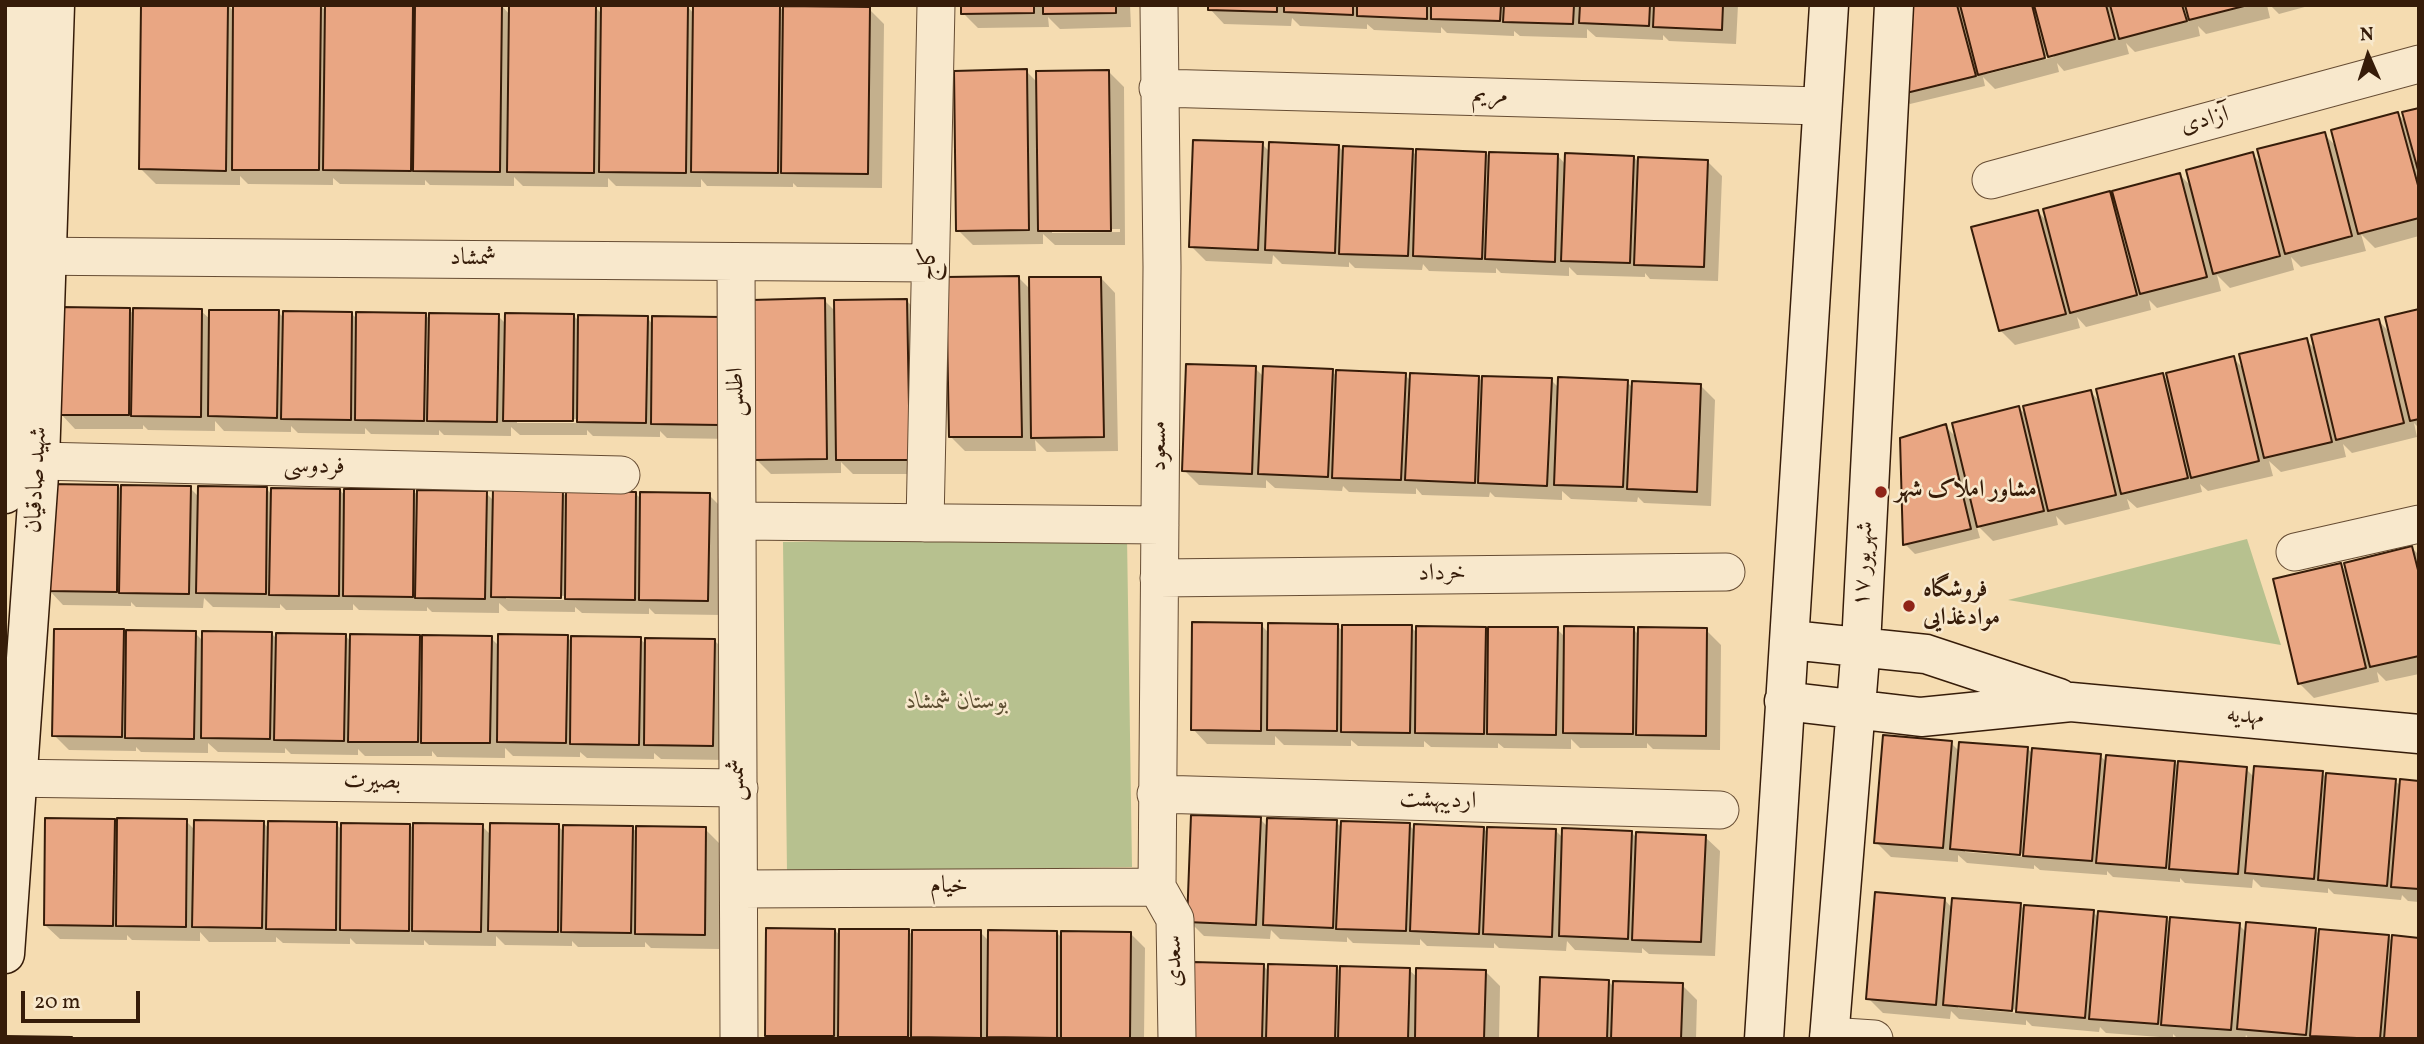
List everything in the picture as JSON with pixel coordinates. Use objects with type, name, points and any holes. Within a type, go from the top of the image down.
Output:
[{"type":"main road","name":"شهید صادقیان","points":[[5,954],[12,778],[14,471],[31,257],[25,144],[23,5]]},
{"type":"main road","name":"شهید صادقیان","points":[[25,144],[55,5]]},
{"type":"main road","points":[[1764,1039],[1829,5]]},
{"type":"main road","name":"۱۷ شهریور","points":[[1829,1037],[1861,645],[1894,5]]},
{"type":"main road","name":"مهدیه","points":[[1791,640],[1861,645],[1926,654],[2071,702]]},
{"type":"main road","name":"مهدیه","points":[[1784,701],[1922,717],[2071,702],[2419,734]]},
{"type":"street","name":"کاج","points":[[925,523],[936,5]]},
{"type":"street","name":"مسعود","points":[[1157,887],[1162,268],[1159,5]]},
{"type":"street","name":"آزادی","points":[[1992,180],[2419,64]]},
{"type":"street","name":"مریم","points":[[1158,88],[1821,106]]},
{"type":"street","name":"شمشاد","points":[[31,257],[930,262]]},
{"type":"street","name":"اطلس","points":[[736,262],[739,521]]},
{"type":"street","name":"فردوسی","points":[[14,471],[621,475]]},
{"type":"street","points":[[739,521],[1160,525]]},
{"type":"street","name":"شمس","points":[[739,521],[739,1039]]},
{"type":"street","points":[[2295,552],[2419,524]]},
{"type":"street","name":"خرداد","points":[[1159,578],[1726,572]]},
{"type":"street","name":"بصیرت","points":[[12,778],[739,788]]},
{"type":"street","name":"اردیبهشت","points":[[1156,794],[1720,810]]},
{"type":"street","name":"خیام","points":[[741,889],[1157,887]]},
{"type":"street","name":"سعدی","points":[[1157,887],[1175,919],[1177,1039]]},
{"type":"street","points":[[1829,1037],[1874,1039]]},
{"type":"green space","name":"بوستان شمشاد","points":[[1127,537],[1132,867],[787,872],[783,542]]},
{"type":"green space","points":[[2247,539],[2281,645],[2008,600]]},
{"type":"building","points":[[141,5],[228,5],[226,171],[139,169]]},
{"type":"building","points":[[233,5],[321,5],[319,170],[232,170]]},
{"type":"building","points":[[325,5],[413,5],[411,171],[323,170]]},
{"type":"building","points":[[415,5],[502,5],[500,172],[413,171]]},
{"type":"building","points":[[509,5],[596,6],[594,173],[507,172]]},
{"type":"building","points":[[601,5],[688,5],[686,173],[599,172]]},
{"type":"building","points":[[693,5],[780,6],[778,173],[691,172]]},
{"type":"building","points":[[961,5],[1034,5],[1034,13],[961,14]]},
{"type":"building","points":[[1043,5],[1116,5],[1116,13],[1043,14]]},
{"type":"building","points":[[1208,5],[1277,5],[1277,12],[1208,10]]},
{"type":"building","points":[[1284,5],[1353,5],[1353,15],[1284,12]]},
{"type":"building","points":[[1357,5],[1427,5],[1427,19],[1357,16]]},
{"type":"building","points":[[1431,5],[1501,5],[1500,21],[1431,19]]},
{"type":"building","points":[[1504,5],[1574,5],[1573,24],[1503,22]]},
{"type":"building","points":[[1580,5],[1650,5],[1649,26],[1579,23]]},
{"type":"building","points":[[1654,5],[1723,5],[1722,30],[1653,27]]},
{"type":"building","points":[[1900,5],[1957,5],[1976,76],[1898,95]]},
{"type":"building","points":[[1960,5],[2032,5],[2045,58],[1978,75]]},
{"type":"building","points":[[2034,5],[2106,5],[2115,39],[2048,57]]},
{"type":"building","points":[[2110,5],[2182,5],[2187,21],[2119,39]]},
{"type":"building","points":[[2185,5],[2248,5],[2189,20]]},
{"type":"building","points":[[783,6],[870,7],[868,174],[781,173]]},
{"type":"building","points":[[1027,69],[1029,230],[956,231],[954,71]]},
{"type":"building","points":[[1109,70],[1111,231],[1038,231],[1036,71]]},
{"type":"building","points":[[2419,108],[2419,174],[2402,112]]},
{"type":"building","points":[[2398,112],[2419,189],[2419,218],[2358,234],[2331,130]]},
{"type":"building","points":[[2325,132],[2352,236],[2285,254],[2257,149]]},
{"type":"building","points":[[1193,140],[1263,142],[1258,250],[1189,247]]},
{"type":"building","points":[[1269,142],[1339,145],[1335,253],[1265,250]]},
{"type":"building","points":[[1343,146],[1413,149],[1408,256],[1339,254]]},
{"type":"building","points":[[1416,149],[1486,152],[1482,259],[1413,256]]},
{"type":"building","points":[[1489,152],[1558,154],[1555,262],[1485,259]]},
{"type":"building","points":[[2253,152],[2280,256],[2213,274],[2186,170]]},
{"type":"building","points":[[1565,153],[1634,156],[1630,263],[1561,261]]},
{"type":"building","points":[[1638,157],[1708,160],[1704,267],[1634,265]]},
{"type":"building","points":[[2180,173],[2207,277],[2140,294],[2112,191]]},
{"type":"building","points":[[2110,191],[2137,295],[2070,313],[2043,209]]},
{"type":"building","points":[[2038,210],[2066,314],[1999,331],[1971,227]]},
{"type":"building","points":[[1019,276],[1022,437],[949,437],[946,277]]},
{"type":"building","points":[[1029,277],[1101,277],[1104,437],[1031,438]]},
{"type":"building","points":[[825,298],[827,459],[754,460],[752,300]]},
{"type":"building","points":[[907,299],[910,460],[836,460],[834,300]]},
{"type":"building","points":[[60,307],[130,308],[129,415],[59,415]]},
{"type":"building","points":[[133,308],[202,309],[201,417],[131,416]]},
{"type":"building","points":[[2419,309],[2419,419],[2410,421],[2385,317]]},
{"type":"building","points":[[209,310],[279,310],[277,418],[208,416]]},
{"type":"building","points":[[283,311],[352,312],[351,420],[281,419]]},
{"type":"building","points":[[356,312],[426,313],[424,421],[355,420]]},
{"type":"building","points":[[429,313],[499,314],[497,422],[427,421]]},
{"type":"building","points":[[505,313],[574,314],[573,421],[503,421]]},
{"type":"building","points":[[578,315],[648,316],[646,423],[577,422]]},
{"type":"building","points":[[652,316],[721,317],[720,425],[651,424]]},
{"type":"building","points":[[2379,319],[2404,423],[2336,440],[2311,335]]},
{"type":"building","points":[[2307,338],[2332,442],[2264,458],[2239,354]]},
{"type":"building","points":[[2234,356],[2259,461],[2191,478],[2166,373]]},
{"type":"building","points":[[1186,364],[1256,366],[1252,474],[1182,471]]},
{"type":"building","points":[[1263,366],[1333,369],[1328,477],[1258,474]]},
{"type":"building","points":[[1336,370],[1406,373],[1401,480],[1332,478]]},
{"type":"building","points":[[1410,373],[1479,376],[1475,483],[1405,480]]},
{"type":"building","points":[[2163,373],[2188,478],[2121,494],[2096,389]]},
{"type":"building","points":[[1482,376],[1552,378],[1547,486],[1478,483]]},
{"type":"building","points":[[1558,377],[1628,380],[1623,487],[1554,485]]},
{"type":"building","points":[[1632,381],[1701,384],[1697,492],[1627,489]]},
{"type":"building","points":[[2091,390],[2116,495],[2048,511],[2023,406]]},
{"type":"building","points":[[2019,406],[2044,511],[1977,527],[1952,423]]},
{"type":"building","points":[[1946,424],[1971,529],[1903,545],[1900,438]]},
{"type":"building","points":[[48,484],[118,485],[117,592],[47,591]]},
{"type":"building","points":[[121,485],[191,486],[189,594],[119,593]]},
{"type":"building","points":[[198,486],[267,487],[266,594],[196,593]]},
{"type":"building","points":[[271,488],[340,489],[339,596],[269,595]]},
{"type":"building","points":[[344,489],[414,489],[413,597],[343,596]]},
{"type":"building","points":[[493,489],[563,490],[561,598],[491,597]]},
{"type":"building","points":[[417,490],[487,491],[485,599],[415,598]]},
{"type":"building","points":[[566,491],[636,492],[635,600],[565,599]]},
{"type":"building","points":[[640,492],[710,493],[708,601],[639,600]]},
{"type":"building","points":[[2412,546],[2419,574],[2419,656],[2370,667],[2344,563]]},
{"type":"building","points":[[2341,563],[2366,668],[2298,684],[2273,579]]},
{"type":"building","points":[[1192,622],[1262,623],[1261,731],[1191,730]]},
{"type":"building","points":[[1268,623],[1338,624],[1337,731],[1267,730]]},
{"type":"building","points":[[1342,625],[1412,625],[1410,733],[1341,732]]},
{"type":"building","points":[[1416,626],[1486,627],[1484,734],[1415,733]]},
{"type":"building","points":[[1564,626],[1634,627],[1633,734],[1563,733]]},
{"type":"building","points":[[1488,627],[1558,627],[1556,735],[1487,734]]},
{"type":"building","points":[[1638,627],[1707,628],[1706,736],[1636,735]]},
{"type":"building","points":[[54,629],[124,629],[122,737],[52,736]]},
{"type":"building","points":[[126,630],[196,631],[194,739],[125,738]]},
{"type":"building","points":[[202,631],[272,632],[270,739],[201,738]]},
{"type":"building","points":[[276,633],[346,634],[344,741],[274,740]]},
{"type":"building","points":[[350,634],[420,635],[418,742],[348,742]]},
{"type":"building","points":[[498,634],[568,635],[566,743],[497,742]]},
{"type":"building","points":[[422,635],[492,636],[490,743],[421,743]]},
{"type":"building","points":[[571,636],[641,637],[639,745],[570,744]]},
{"type":"building","points":[[645,638],[715,639],[713,746],[644,745]]},
{"type":"building","points":[[1883,735],[1952,741],[1943,848],[1874,843]]},
{"type":"building","points":[[1959,742],[2028,747],[2020,855],[1950,849]]},
{"type":"building","points":[[2032,748],[2101,754],[2092,861],[2023,856]]},
{"type":"building","points":[[2106,755],[2175,761],[2166,868],[2096,863]]},
{"type":"building","points":[[2178,761],[2247,767],[2238,874],[2169,869]]},
{"type":"building","points":[[2254,766],[2323,771],[2314,879],[2245,873]]},
{"type":"building","points":[[2326,773],[2396,779],[2387,886],[2318,880]]},
{"type":"building","points":[[2400,779],[2419,781],[2419,889],[2391,887]]},
{"type":"building","points":[[1191,815],[1261,817],[1256,925],[1187,922]]},
{"type":"building","points":[[45,818],[115,819],[113,926],[44,925]]},
{"type":"building","points":[[117,818],[187,819],[186,927],[116,926]]},
{"type":"building","points":[[1267,818],[1337,820],[1333,928],[1263,925]]},
{"type":"building","points":[[194,820],[264,821],[262,928],[192,927]]},
{"type":"building","points":[[268,821],[337,822],[336,930],[266,929]]},
{"type":"building","points":[[1341,821],[1410,823],[1406,931],[1336,929]]},
{"type":"building","points":[[341,823],[410,824],[409,931],[340,930]]},
{"type":"building","points":[[413,823],[483,824],[481,932],[412,931]]},
{"type":"building","points":[[490,823],[559,824],[558,932],[488,931]]},
{"type":"building","points":[[1414,824],[1484,827],[1479,934],[1410,931]]},
{"type":"building","points":[[563,825],[633,826],[631,933],[561,932]]},
{"type":"building","points":[[636,826],[706,827],[705,935],[635,934]]},
{"type":"building","points":[[1487,827],[1556,829],[1552,937],[1483,934]]},
{"type":"building","points":[[1562,828],[1632,831],[1628,939],[1559,936]]},
{"type":"building","points":[[1636,832],[1706,835],[1701,942],[1632,940]]},
{"type":"building","points":[[1875,892],[1945,898],[1936,1005],[1866,999]]},
{"type":"building","points":[[1952,898],[2021,903],[2012,1011],[1943,1005]]},
{"type":"building","points":[[2024,905],[2094,910],[2085,1018],[2016,1012]]},
{"type":"building","points":[[2098,911],[2167,917],[2158,1024],[2089,1019]]},
{"type":"building","points":[[2170,917],[2240,923],[2231,1030],[2161,1025]]},
{"type":"building","points":[[2246,922],[2316,928],[2306,1035],[2237,1029]]},
{"type":"building","points":[[766,928],[835,929],[834,1036],[765,1036]]},
{"type":"building","points":[[839,929],[909,929],[908,1037],[838,1037]]},
{"type":"building","points":[[2319,929],[2389,935],[2380,1039],[2310,1036]]},
{"type":"building","points":[[912,930],[981,930],[981,1038],[911,1037]]},
{"type":"building","points":[[988,930],[1057,931],[1057,1038],[987,1037]]},
{"type":"building","points":[[1061,931],[1131,932],[1130,1039],[1061,1039]]},
{"type":"building","points":[[2392,935],[2419,938],[2419,1039],[2384,1039]]},
{"type":"building","points":[[1194,962],[1264,964],[1262,1039],[1192,1039]]},
{"type":"building","points":[[1268,964],[1337,966],[1335,1039],[1266,1039]]},
{"type":"building","points":[[1340,966],[1410,968],[1408,1039],[1338,1039]]},
{"type":"building","points":[[1416,968],[1486,970],[1484,1039],[1415,1039]]},
{"type":"building","points":[[1540,977],[1609,980],[1607,1039],[1538,1039]]},
{"type":"building","points":[[1613,981],[1683,983],[1681,1039],[1611,1039]]},
{"type":"building","points":[[5,1036],[72,1037],[72,1039],[5,1039]]},
{"type":"place","name":"مشاور املاک شهر","points":[[1881,492]]},
{"type":"place","name":"فروشگاه موادغذایی","points":[[1909,606]]}]
